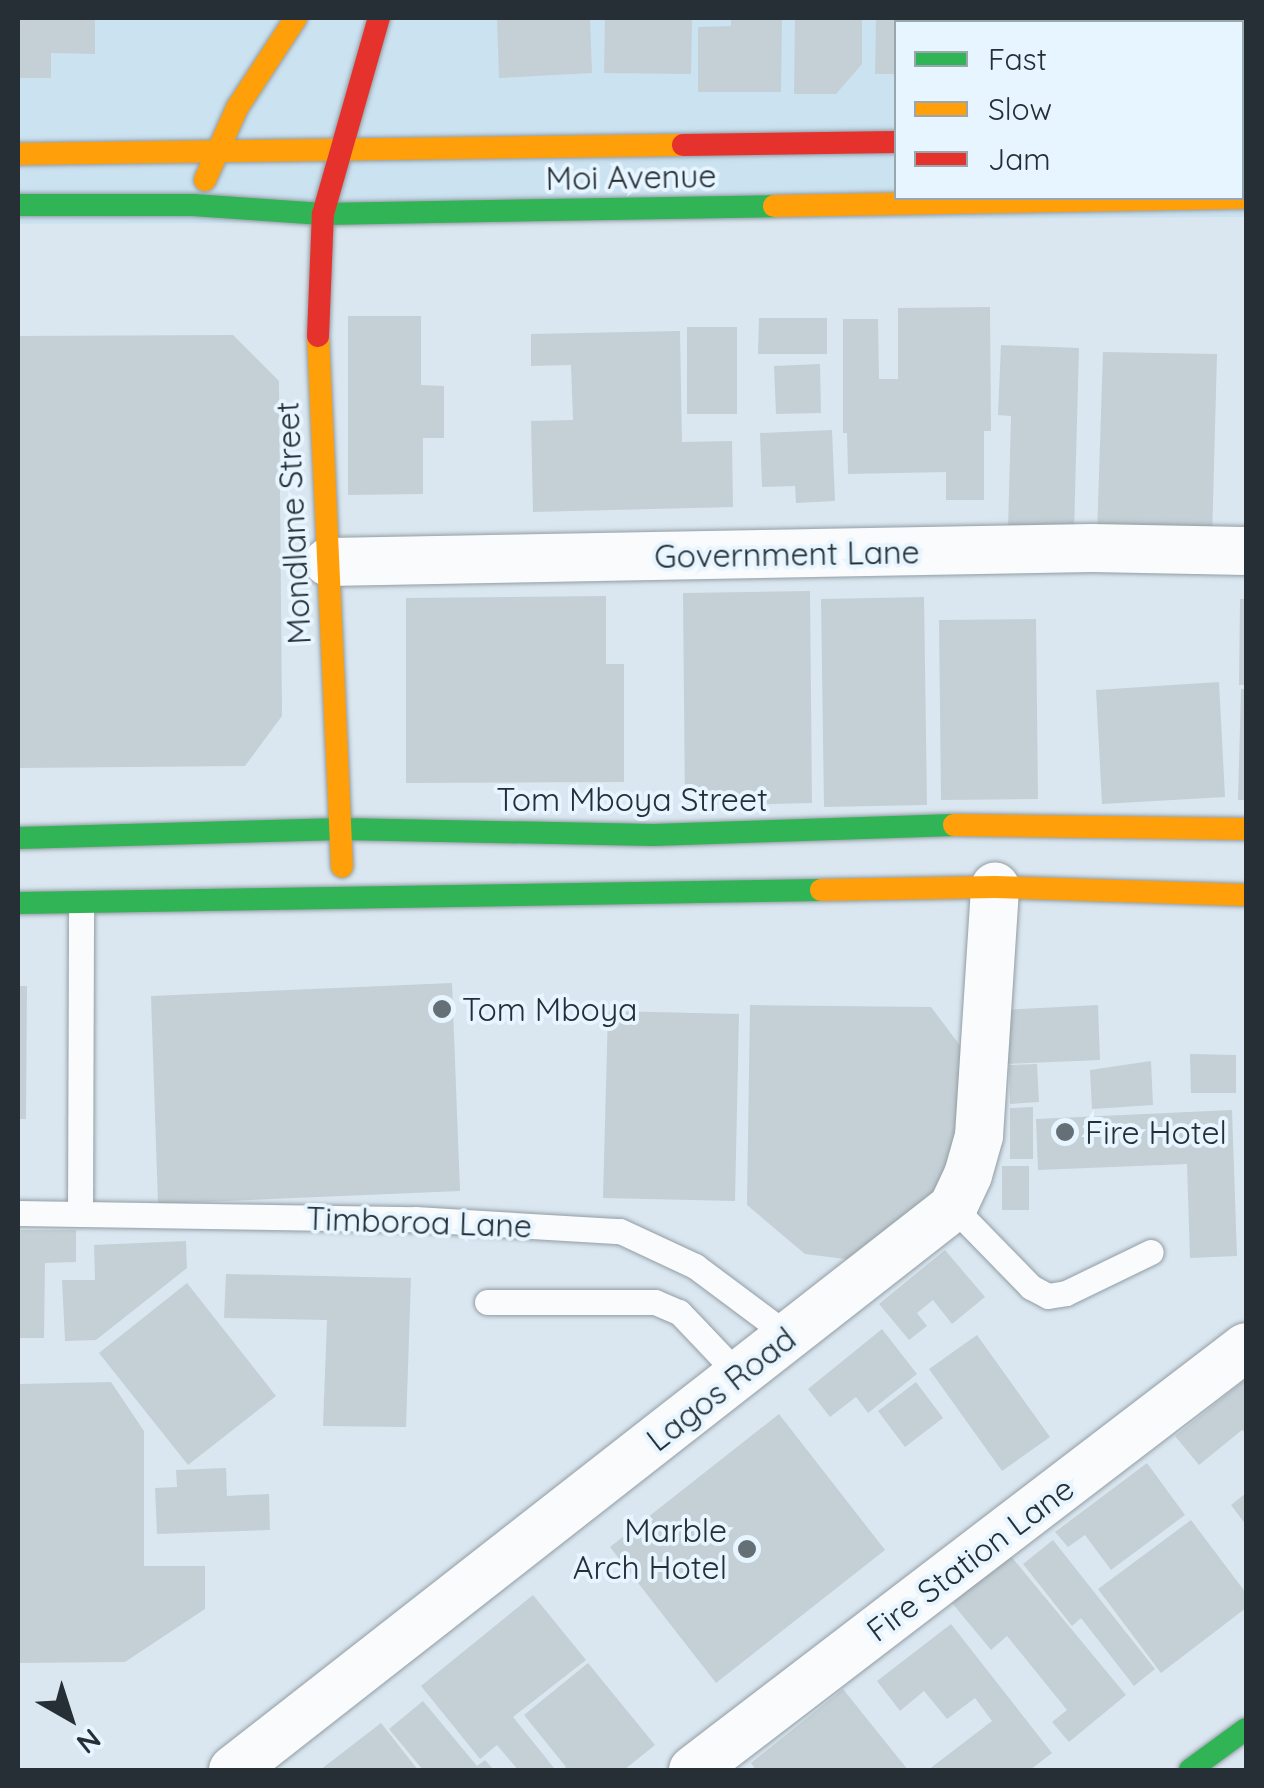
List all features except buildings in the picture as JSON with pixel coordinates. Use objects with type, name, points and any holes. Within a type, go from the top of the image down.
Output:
[{"type":"main road","points":[[194,206],[237,108],[296,18]]},
{"type":"main road","name":"Mondlane Street","points":[[343,898],[317,355],[324,214],[379,18]]},
{"type":"main road","name":"Moi Avenue","points":[[18,154],[894,142]]},
{"type":"main road","name":"Moi Avenue","points":[[18,205],[194,206],[324,214],[1151,200]]},
{"type":"main road","name":"Tom Mboya Street","points":[[18,838],[341,829],[653,835],[992,824],[1246,829]]},
{"type":"main road","points":[[18,903],[994,888],[1246,896]]},
{"type":"main road","points":[[1190,1770],[1246,1729]]},
{"type":"street","name":"Government Lane","points":[[328,562],[1073,549],[1246,550]]},
{"type":"street","name":"Lagos Road","points":[[233,1770],[953,1207],[968,1175],[979,1136],[994,888]]},
{"type":"street","name":"Fire Station Lane","points":[[693,1770],[1246,1347]]},
{"type":"lane","points":[[818,207],[820,143]]},
{"type":"lane","points":[[80,1214],[81,904]]},
{"type":"lane","points":[[953,1207],[1031,1286],[1048,1296],[1066,1293],[1151,1252]]},
{"type":"lane","name":"Timboroa Lane","points":[[18,1214],[415,1220],[620,1231],[695,1266],[789,1336]]},
{"type":"lane","points":[[487,1302],[654,1302],[679,1312],[738,1375]]},
{"type":"shaded area","points":[[18,18],[1246,18],[1246,217],[18,224]]},
{"type":"traffic: fast","points":[[18,205],[193,205],[323,214],[774,206]]},
{"type":"traffic: fast","points":[[18,838],[341,829],[653,835],[954,825]]},
{"type":"traffic: fast","points":[[18,903],[821,890]]},
{"type":"traffic: fast","points":[[1190,1770],[1246,1729]]},
{"type":"traffic: slow","points":[[205,180],[237,108],[296,18]]},
{"type":"traffic: slow","points":[[18,154],[683,145]]},
{"type":"traffic: slow","points":[[774,206],[1128,200]]},
{"type":"traffic: slow","points":[[318,336],[342,866]]},
{"type":"traffic: slow","points":[[954,825],[1246,829]]},
{"type":"traffic: slow","points":[[821,890],[995,887],[1246,895]]},
{"type":"traffic: jam","points":[[318,336],[323,214],[379,18]]},
{"type":"traffic: jam","points":[[683,145],[894,142]]},
{"type":"place","name":"Tom Mboya","points":[[442,1009]]},
{"type":"place","name":"Fire Hotel","points":[[1065,1132]]},
{"type":"place","name":"Marble Arch Hotel","points":[[747,1549]]}]
